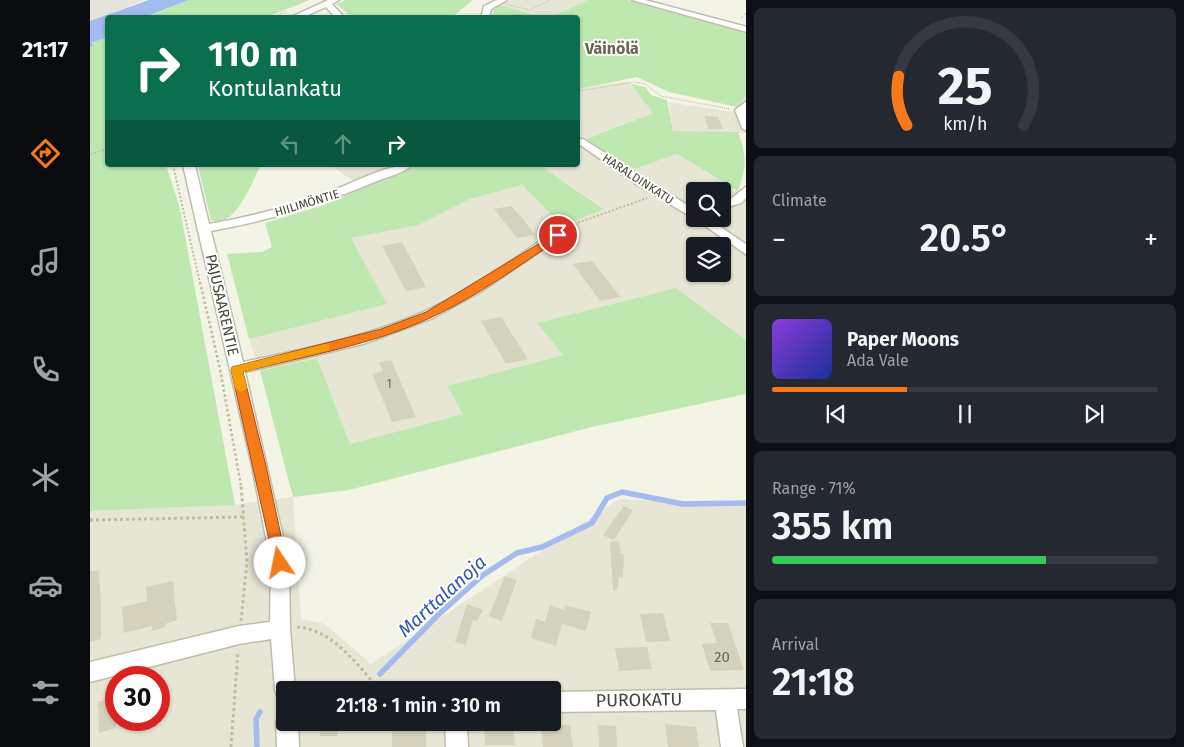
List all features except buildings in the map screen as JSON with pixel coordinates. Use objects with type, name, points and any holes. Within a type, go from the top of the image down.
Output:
[{"type":"street","points":[[636,0],[746,30]]},
{"type":"street","points":[[486,15],[487,8],[500,1]]},
{"type":"street","points":[[300,15],[331,2],[339,15]]},
{"type":"street","points":[[743,107],[746,128]]},
{"type":"street","name":"HARALDINKATU","points":[[583,142],[659,194],[686,210]]},
{"type":"street","name":"PAJUSAARENTIE","points":[[190,167],[236,370],[260,466],[280,563],[280,629],[284,681]]},
{"type":"street","name":"HIILIMÖNTIE","points":[[204,229],[228,226],[314,203],[345,192],[401,167]]},
{"type":"street","points":[[731,202],[737,200],[746,189]]},
{"type":"street","points":[[712,227],[746,251]]},
{"type":"street","points":[[236,370],[385,332],[429,314],[504,271],[558,235]]},
{"type":"street","points":[[90,672],[240,635],[280,629]]},
{"type":"street","name":"PUROKATU","points":[[561,702],[746,698]]},
{"type":"street","points":[[725,699],[732,747]]},
{"type":"street","points":[[287,731],[288,747]]},
{"type":"street","points":[[456,731],[457,747]]},
{"type":"path","points":[[500,1],[527,10],[550,0]]},
{"type":"path","points":[[580,91],[636,82],[645,84],[661,96],[743,107]]},
{"type":"path","points":[[90,154],[105,150]]},
{"type":"path","points":[[173,167],[220,369],[240,472],[247,562],[231,747]]},
{"type":"path","points":[[558,235],[580,222],[659,194]]},
{"type":"path","points":[[90,520],[244,517]]},
{"type":"path","points":[[280,629],[305,626],[320,632],[337,645],[371,681]]},
{"type":"shaded area","points":[[90,0],[143,0],[105,15],[90,22]]},
{"type":"shaded area","points":[[512,0],[587,0],[556,15],[535,15],[499,5]]},
{"type":"shaded area","points":[[628,81],[654,112],[580,141],[580,89]]},
{"type":"shaded area","points":[[746,96],[746,133],[673,131],[669,102],[732,112]]},
{"type":"shaded area","points":[[580,145],[622,174],[677,154],[722,182],[686,182],[686,227],[731,227],[731,188],[746,197],[746,340],[676,288],[538,323],[563,355],[448,386],[463,414],[350,444],[317,358],[260,371],[249,339],[387,304],[351,238],[418,225],[470,199],[522,185],[562,226],[604,208],[542,167],[580,167]]},
{"type":"shaded area","points":[[333,167],[413,167],[365,189]]},
{"type":"shaded area","points":[[293,497],[301,619],[325,624],[371,664],[619,499],[746,504],[746,747],[90,747],[90,511],[235,505]]},
{"type":"green space","points":[[189,0],[310,0],[271,15],[152,15]]},
{"type":"green space","points":[[346,0],[473,0],[455,15],[350,15],[336,4]]},
{"type":"green space","points":[[587,0],[627,0],[746,33],[746,96],[737,107],[669,92],[637,77],[580,89],[580,15],[556,15]]},
{"type":"green space","points":[[499,5],[535,15],[492,15],[494,9]]},
{"type":"green space","points":[[105,38],[105,167],[167,167],[180,209],[235,505],[90,511],[90,47],[94,46],[90,43]]},
{"type":"green space","points":[[631,84],[645,87],[651,95],[667,100],[673,131],[738,132],[745,162],[738,191],[731,187],[731,182],[723,182],[677,154],[632,170],[586,139],[653,113]]},
{"type":"green space","points":[[198,167],[260,167],[248,193],[235,211],[228,218],[220,221],[211,220]]},
{"type":"green space","points":[[412,167],[542,167],[604,209],[562,226],[522,185],[470,199],[419,225],[351,238],[387,304],[249,339],[227,254],[262,252],[272,247],[265,223],[324,205]]},
{"type":"green space","points":[[676,288],[746,340],[746,394],[592,427],[349,490],[293,497],[260,371],[317,358],[350,444],[463,414],[447,386],[563,355],[537,323]]},
{"type":"water","points":[[149,0],[189,0],[150,15],[107,15]]},
{"type":"water","points":[[105,16],[105,38],[91,43],[94,46],[90,47],[90,21]]},
{"type":"waterway","name":"Marttalanoja","points":[[380,674],[439,614],[483,575],[517,553],[542,547],[592,523],[607,498],[622,492],[683,504],[746,503]]},
{"type":"waterway","name":"Marttalanoja","points":[[257,747],[256,719],[260,712]]},
{"type":"slow traffic","points":[[241,388],[236,370],[325,347]]},
{"type":"district","name":"Väinölä","points":[[612,48]]},
{"type":"route","points":[[280,563],[260,466],[236,370],[385,332],[429,314],[504,271],[558,235]]}]
